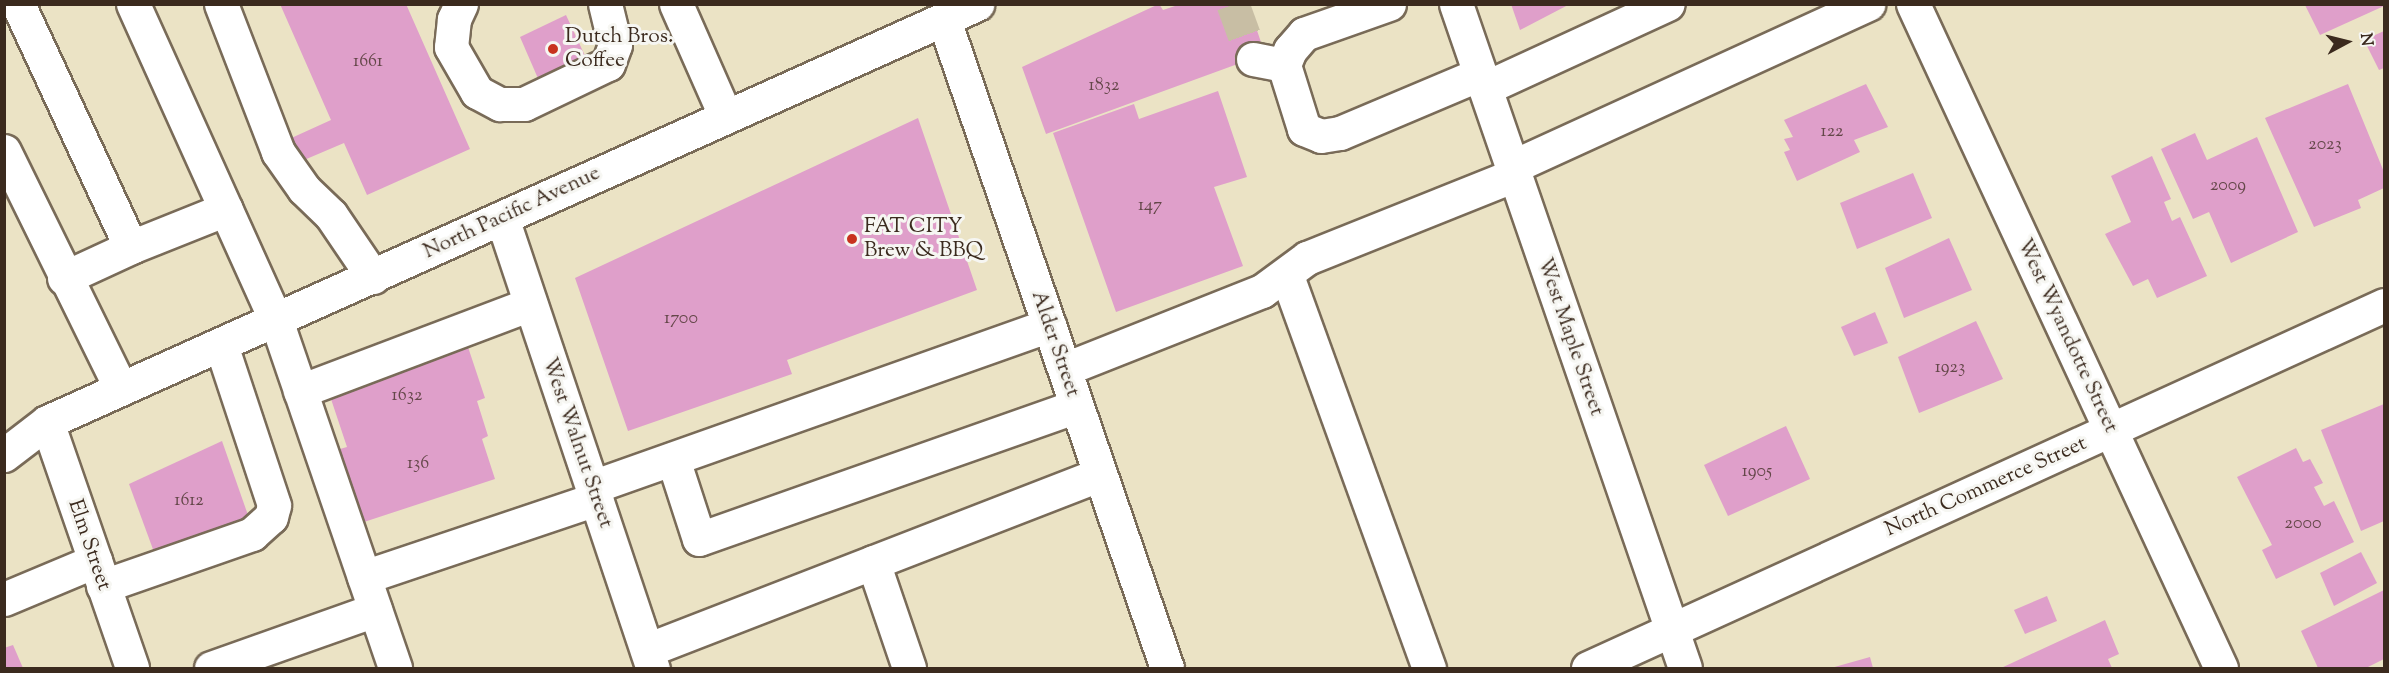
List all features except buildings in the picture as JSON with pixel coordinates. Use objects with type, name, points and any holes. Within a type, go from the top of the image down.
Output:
[{"type":"street","points":[[18,4],[131,247]]},
{"type":"street","points":[[133,4],[276,320],[395,669]]},
{"type":"street","points":[[221,4],[278,152],[304,189],[331,215],[373,277]]},
{"type":"street","points":[[461,4],[454,19],[451,47],[477,92],[500,104],[524,104],[608,64],[615,45],[605,4]]},
{"type":"street","points":[[675,4],[725,115]]},
{"type":"street","name":"North Pacific Avenue","points":[[4,455],[47,422],[373,277],[725,115],[837,70],[977,4]]},
{"type":"street","points":[[1389,4],[1304,34],[1290,50],[1268,62],[1304,129],[1321,136],[1340,133],[1483,81],[1668,4]]},
{"type":"street","name":"West Maple Street","points":[[1456,4],[1685,669]]},
{"type":"street","points":[[1065,369],[1262,291],[1287,276],[1307,258],[1514,171],[1868,4]]},
{"type":"street","name":"West Wyandotte Street","points":[[1914,4],[2221,669]]},
{"type":"street","name":"Alder Street","points":[[944,20],[1167,669]]},
{"type":"street","points":[[4,151],[64,278],[121,389]]},
{"type":"street","points":[[64,278],[131,247],[226,209]]},
{"type":"street","name":"West Walnut Street","points":[[502,218],[650,659]]},
{"type":"street","points":[[1287,276],[1429,669]]},
{"type":"street","points":[[300,391],[530,304]]},
{"type":"street","name":"North Commerce Street","points":[[1588,669],[2385,305]]},
{"type":"street","points":[[364,577],[594,493],[673,459],[1049,325]]},
{"type":"street","points":[[7,590],[99,573],[252,534],[271,517],[274,505],[221,345]]},
{"type":"street","points":[[673,459],[699,538],[1076,406]]},
{"type":"street","name":"North Pacific Avenue","points":[[4,428],[47,422]]},
{"type":"street","name":"Elm Street","points":[[47,422],[132,669]]},
{"type":"street","points":[[650,659],[873,562],[1100,474]]},
{"type":"street","points":[[873,562],[909,669]]},
{"type":"street","points":[[211,669],[375,610]]},
{"type":"tunnel","points":[[1233,4],[1253,59]]},
{"type":"place","name":"Dutch Bros. Coffee","points":[[553,49]]},
{"type":"place","name":"FAT CITY Brew & BBQ","points":[[852,239]]}]
